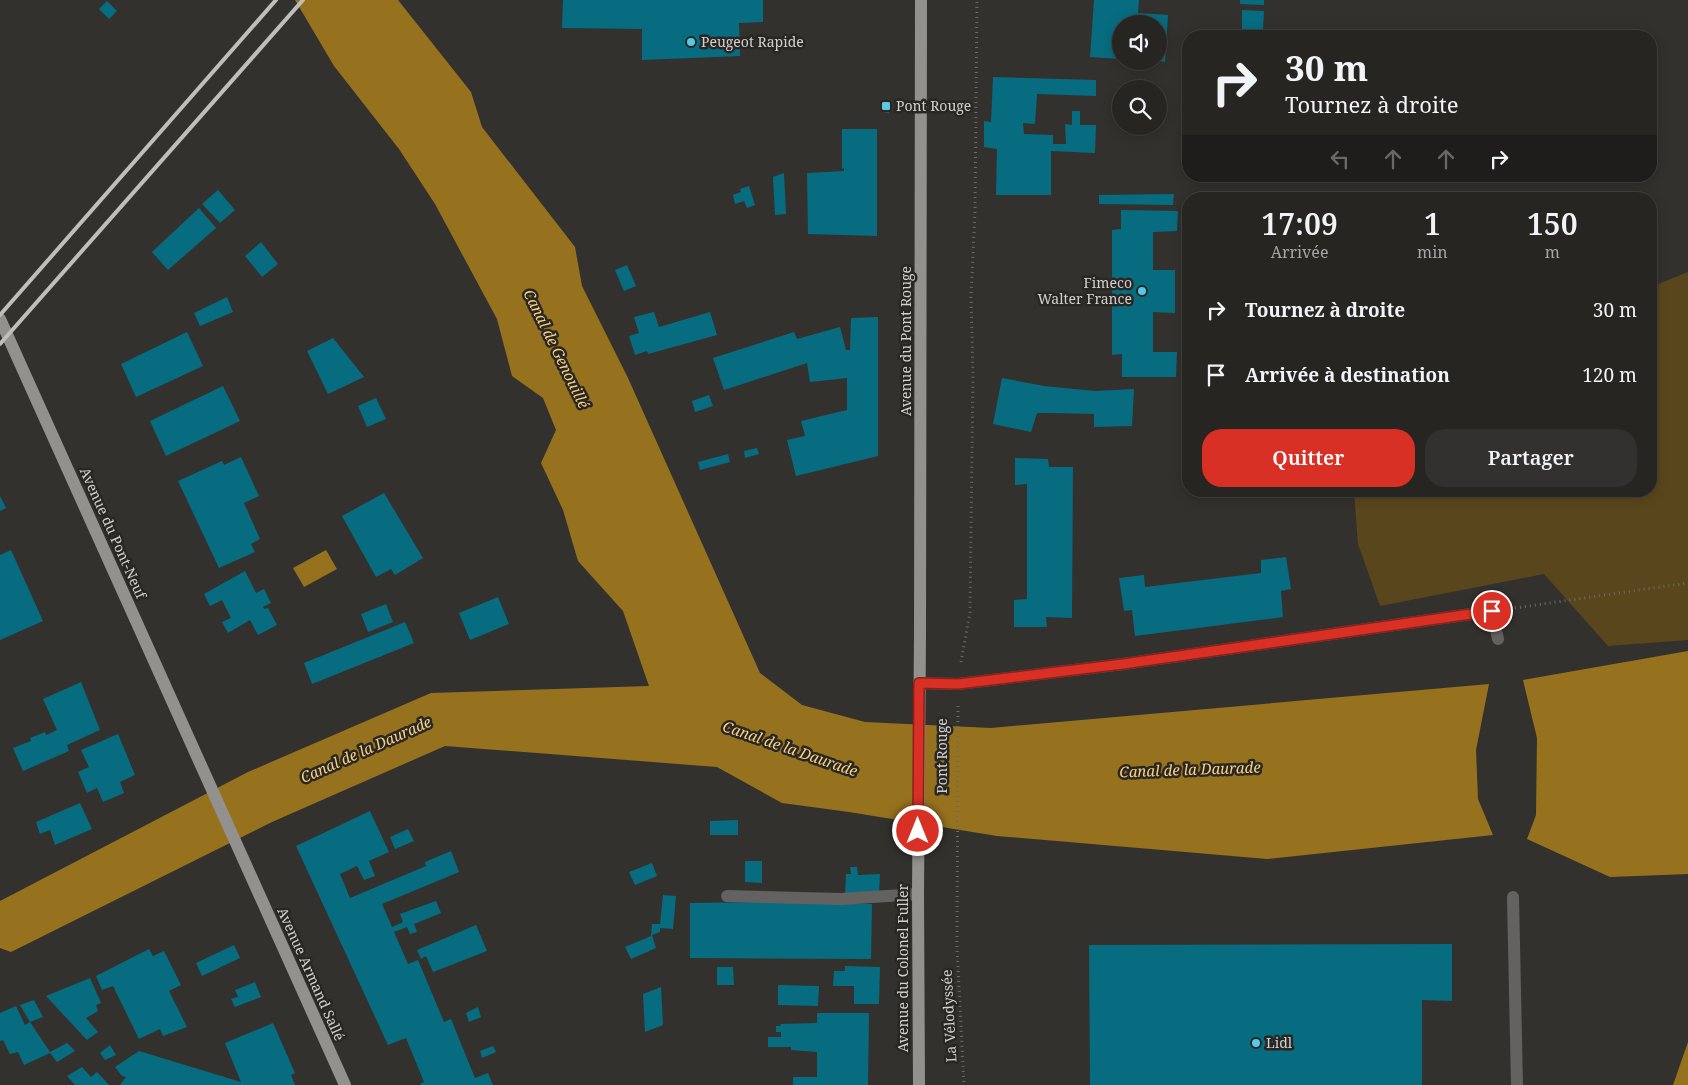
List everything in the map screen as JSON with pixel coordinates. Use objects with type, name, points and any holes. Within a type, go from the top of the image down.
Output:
[{"type":"main road","name":"Avenue du Pont Rouge","points":[[919,683],[921,0]]},
{"type":"main road","name":"Avenue du Pont-Neuf","points":[[0,319],[250,876]]},
{"type":"main road","name":"Pont Rouge","points":[[918,850],[919,683]]},
{"type":"main road","name":"Avenue du Colonel Fuller","points":[[918,850],[919,1085]]},
{"type":"main road","name":"Avenue Armand Sallé","points":[[250,876],[345,1085]]},
{"type":"lane","points":[[919,683],[958,684],[1123,664],[1492,611],[1498,639]]},
{"type":"lane","points":[[727,896],[841,899],[918,894]]},
{"type":"lane","points":[[1513,897],[1517,1085]]},
{"type":"path","name":"Pont Rouge","points":[[957,947],[958,684],[970,612],[973,374],[971,297],[975,211],[977,0]]},
{"type":"path","points":[[1492,611],[1688,583]]},
{"type":"path","name":"La Vélodyssée","points":[[957,947],[964,1085]]},
{"type":"shaded area","points":[[1688,272],[1688,640],[1608,646],[1544,574],[1380,606],[1358,544],[1354,497],[1657,497],[1657,285]]},
{"type":"water","points":[[295,0],[398,0],[471,92],[482,127],[575,247],[582,286],[628,378],[760,673],[802,705],[865,722],[991,728],[1489,684],[1476,750],[1478,799],[1493,835],[1267,859],[997,836],[782,803],[717,767],[445,746],[272,822],[11,952],[0,948],[0,901],[248,772],[431,693],[649,686],[623,611],[578,561],[563,510],[541,463],[556,430],[543,398],[512,376],[497,319],[435,204],[399,149],[334,66]]},
{"type":"water","points":[[326,550],[337,569],[304,587],[293,568]]},
{"type":"water","points":[[1688,651],[1688,874],[1610,877],[1527,839],[1536,815],[1537,738],[1523,680]]},
{"type":"water","points":[[1688,1042],[1688,1085],[1673,1085]]},
{"type":"building","name":"Peugeot Rapide","points":[[563,0],[763,0],[763,22],[739,23],[740,56],[642,60],[642,29],[562,28]]},
{"type":"building","points":[[1094,0],[1139,0],[1138,13],[1168,15],[1167,31],[1167,15],[1112,15],[1112,58],[1090,57]]},
{"type":"building","points":[[1240,0],[1264,0],[1264,5],[1240,4]]},
{"type":"building","points":[[107,1],[117,11],[109,19],[99,9]]},
{"type":"building","points":[[1242,10],[1264,11],[1263,29],[1242,30]]},
{"type":"building","points":[[993,77],[1096,80],[1096,96],[1037,94],[1035,124],[1023,123],[1024,134],[1053,135],[1053,144],[1066,144],[1065,124],[1072,125],[1072,111],[1080,111],[1080,125],[1096,125],[1095,153],[1051,151],[1051,195],[996,195],[997,149],[984,147],[984,121],[991,122]]},
{"type":"building","points":[[884,101],[889,101],[889,113],[883,112]]},
{"type":"building","points":[[842,129],[877,129],[877,236],[808,234],[807,173],[844,171],[844,168],[842,169]]},
{"type":"building","points":[[784,173],[786,214],[775,215],[773,177]]},
{"type":"building","points":[[749,186],[755,205],[747,208],[744,201],[735,204],[733,195],[741,192],[740,189]]},
{"type":"building","points":[[218,190],[235,210],[220,223],[202,204]]},
{"type":"building","points":[[1174,194],[1173,205],[1099,204],[1099,195]]},
{"type":"building","points":[[199,208],[216,228],[168,270],[152,252]]},
{"type":"building","points":[[1121,210],[1178,211],[1177,231],[1153,232],[1153,270],[1175,270],[1175,313],[1153,312],[1153,352],[1177,352],[1176,377],[1122,377],[1122,354],[1112,355],[1112,230],[1121,229]]},
{"type":"building","points":[[261,242],[278,264],[262,277],[245,256]]},
{"type":"building","points":[[627,265],[636,286],[624,291],[615,270]]},
{"type":"building","points":[[227,297],[233,312],[200,326],[194,313]]},
{"type":"building","points":[[654,312],[659,327],[710,312],[717,335],[648,354],[647,351],[635,355],[629,336],[639,333],[634,317]]},
{"type":"building","points":[[878,317],[878,456],[796,476],[787,440],[805,436],[801,421],[847,410],[847,378],[810,382],[807,363],[724,390],[713,358],[794,332],[797,339],[840,327],[846,350],[850,350],[851,318]]},
{"type":"building","points":[[187,332],[203,366],[136,397],[121,364]]},
{"type":"building","points":[[333,338],[364,377],[328,394],[307,351]]},
{"type":"building","points":[[1002,378],[1044,386],[1095,391],[1134,389],[1132,426],[1094,427],[1094,414],[1051,413],[1037,413],[1031,432],[993,424]]},
{"type":"building","points":[[223,386],[240,421],[166,456],[150,421]]},
{"type":"building","points":[[709,395],[713,406],[695,412],[692,401]]},
{"type":"building","points":[[376,398],[386,419],[367,427],[358,406]]},
{"type":"building","points":[[757,448],[759,454],[745,458],[744,451]]},
{"type":"building","points":[[728,454],[730,462],[700,470],[698,462]]},
{"type":"building","points":[[241,457],[259,496],[244,503],[260,539],[251,544],[255,552],[219,568],[178,481],[222,461],[224,465]]},
{"type":"building","points":[[1015,458],[1048,459],[1049,467],[1073,467],[1072,618],[1046,617],[1047,627],[1014,627],[1014,600],[1027,599],[1027,484],[1015,485]]},
{"type":"building","points":[[384,493],[423,558],[395,575],[391,569],[376,577],[342,516]]},
{"type":"building","points":[[0,496],[6,508],[0,511]]},
{"type":"building","points":[[11,550],[43,621],[0,640],[0,555]]},
{"type":"building","points":[[1286,557],[1291,589],[1281,591],[1283,617],[1135,636],[1132,610],[1124,611],[1119,578],[1144,575],[1145,587],[1261,573],[1261,560]]},
{"type":"building","points":[[245,571],[256,593],[264,589],[271,603],[263,607],[264,609],[268,608],[277,625],[258,635],[250,620],[228,633],[222,622],[231,618],[222,600],[210,606],[204,594]]},
{"type":"building","points":[[498,597],[509,624],[470,640],[459,613]]},
{"type":"building","points":[[386,604],[393,622],[368,632],[361,614]]},
{"type":"building","points":[[405,622],[414,643],[312,684],[304,663]]},
{"type":"building","points":[[81,682],[100,730],[67,745],[69,751],[23,771],[13,748],[31,741],[30,738],[45,732],[46,735],[57,730],[43,699]]},
{"type":"building","points":[[118,734],[135,775],[120,782],[124,793],[103,802],[97,788],[87,793],[78,772],[89,767],[81,750]]},
{"type":"building","points":[[80,803],[92,829],[55,845],[50,830],[40,834],[36,822]]},
{"type":"building","points":[[370,811],[389,852],[369,861],[375,876],[364,880],[357,866],[340,874],[350,898],[426,866],[425,862],[451,851],[459,872],[382,904],[392,927],[403,922],[400,914],[436,901],[441,913],[414,924],[417,932],[410,934],[407,927],[394,932],[408,964],[418,960],[444,1022],[451,1019],[475,1078],[488,1073],[493,1085],[420,1084],[424,1082],[406,1038],[388,1045],[296,846]]},
{"type":"building","points":[[738,820],[738,835],[710,835],[710,821]]},
{"type":"building","points":[[408,829],[414,841],[395,849],[390,837]]},
{"type":"building","points":[[745,861],[762,861],[762,883],[745,882]]},
{"type":"building","points":[[652,863],[657,876],[635,885],[629,872]]},
{"type":"building","points":[[850,867],[857,867],[858,875],[880,874],[879,894],[845,895],[846,874],[851,874]]},
{"type":"building","points":[[663,895],[676,896],[673,929],[660,928],[660,932],[652,935],[656,948],[631,959],[625,947],[651,936],[652,924],[660,924]]},
{"type":"building","points":[[690,903],[872,904],[871,959],[690,958]]},
{"type":"building","points":[[476,925],[487,951],[433,972],[426,956],[421,959],[417,950]]},
{"type":"building","name":"Lidl","points":[[1452,944],[1452,1001],[1422,1000],[1422,1085],[1090,1085],[1089,945]]},
{"type":"building","points":[[234,945],[240,958],[202,976],[196,963]]},
{"type":"building","points":[[149,949],[153,956],[164,951],[181,985],[169,991],[187,1027],[163,1036],[160,1029],[139,1039],[113,986],[102,990],[96,976]]},
{"type":"building","points":[[845,966],[880,967],[879,1004],[854,1004],[854,986],[833,986],[834,971],[845,971]]},
{"type":"building","points":[[717,967],[733,967],[734,985],[717,985]]},
{"type":"building","points":[[90,978],[101,1003],[96,1005],[98,1011],[86,1018],[98,1032],[87,1040],[46,996]]},
{"type":"building","points":[[255,982],[261,997],[235,1007],[231,999],[238,997],[235,990]]},
{"type":"building","points":[[778,985],[819,986],[818,1006],[778,1005]]},
{"type":"building","points":[[661,987],[663,1025],[645,1032],[643,994]]},
{"type":"building","points":[[34,1000],[43,1017],[30,1022],[20,1005]]},
{"type":"building","points":[[16,1006],[25,1025],[30,1022],[50,1052],[67,1043],[75,1051],[57,1062],[50,1053],[24,1065],[18,1052],[10,1054],[3,1040],[0,1041],[0,1013]]},
{"type":"building","points":[[478,1007],[481,1017],[469,1022],[466,1013]]},
{"type":"building","points":[[817,1013],[869,1013],[868,1085],[793,1085],[793,1077],[817,1077],[817,1052],[791,1050],[791,1047],[768,1047],[768,1037],[781,1037],[781,1032],[776,1032],[776,1026],[781,1026],[780,1024],[817,1023]]},
{"type":"building","points":[[273,1023],[295,1073],[291,1075],[295,1085],[120,1085],[126,1077],[122,1076],[115,1067],[139,1051],[241,1082],[225,1043]]},
{"type":"building","points":[[110,1045],[116,1055],[105,1060],[100,1053]]},
{"type":"building","points":[[493,1046],[496,1052],[482,1058],[480,1051]]},
{"type":"building","points":[[82,1067],[91,1077],[97,1072],[109,1085],[75,1085],[67,1076]]},
{"type":"railway","points":[[0,315],[276,0]]},
{"type":"railway","points":[[0,344],[303,0]]},
{"type":"place","name":"Peugeot Rapide","points":[[691,42]]},
{"type":"place","name":"Pont Rouge","points":[[886,106]]},
{"type":"place","name":"Fimeco Walter France","points":[[1142,291]]},
{"type":"place","name":"Lidl","points":[[1256,1043]]},
{"type":"route","points":[[918,831],[919,683],[958,684],[1123,664],[1492,611]]},
{"type":"water label","name":"Canal de Genouillé","points":[[556,349]]},
{"type":"water label","name":"Canal de la Daurade","points":[[790,749]]},
{"type":"water label","name":"Canal de la Daurade","points":[[366,750]]},
{"type":"water label","name":"Canal de la Daurade","points":[[1190,770]]}]
